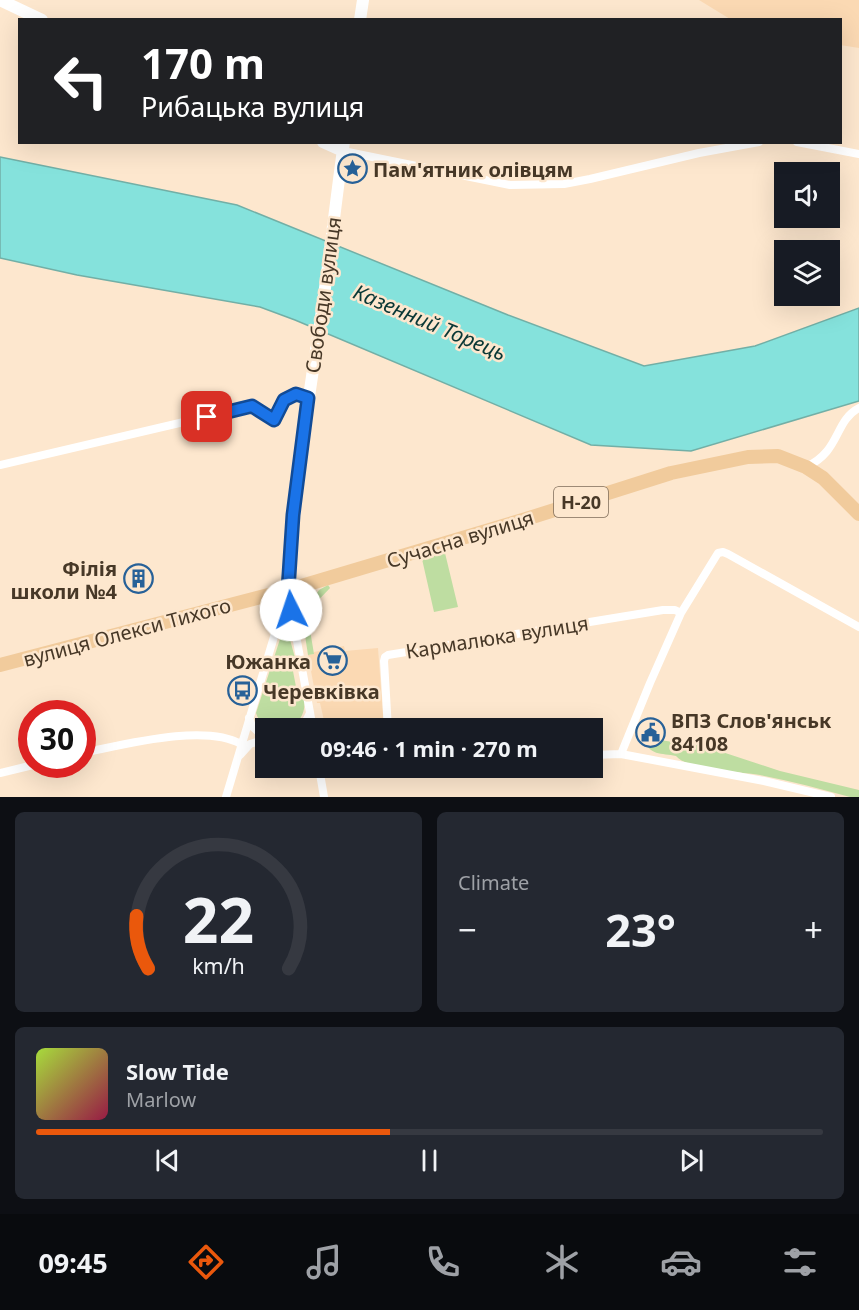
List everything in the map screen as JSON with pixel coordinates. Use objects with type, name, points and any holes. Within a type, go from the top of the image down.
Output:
[{"type":"main road","points":[[0,0],[38,18]]},
{"type":"main road","points":[[360,18],[363,0]]},
{"type":"main road","name":"Свободи вулиця","points":[[288,590],[293,515],[343,147]]},
{"type":"main road","name":"Сучасна вулиця","points":[[288,590],[671,473],[721,461],[765,455],[792,460],[806,467],[823,478],[859,514]]},
{"type":"main road","name":"вулиця Олекси Тихого","points":[[0,665],[288,590]]},
{"type":"street","points":[[343,147],[510,185],[564,184],[748,144]]},
{"type":"street","points":[[807,144],[859,154]]},
{"type":"street","points":[[0,465],[252,406],[274,420],[284,400],[296,394],[308,398]]},
{"type":"street","points":[[806,467],[830,450],[847,417],[859,408]]},
{"type":"street","points":[[621,754],[681,613],[718,553],[728,554],[859,627]]},
{"type":"street","points":[[288,590],[311,718]]},
{"type":"street","points":[[215,797],[227,795],[288,590]]},
{"type":"street","name":"Кармалюка вулиця","points":[[387,718],[384,662],[388,655],[663,610],[675,610],[681,613]]},
{"type":"street","points":[[308,718],[310,713]]},
{"type":"street","points":[[249,717],[255,729]]},
{"type":"street","points":[[96,750],[154,738],[203,735],[232,739],[241,744]]},
{"type":"street","points":[[238,758],[250,744],[255,742]]},
{"type":"street","points":[[603,755],[621,754],[764,781],[831,797]]},
{"type":"street","points":[[0,773],[18,769]]},
{"type":"street","points":[[320,778],[324,797]]},
{"type":"shaded area","points":[[699,0],[859,0],[859,48],[842,45],[842,18],[728,18]]},
{"type":"shaded area","points":[[344,646],[345,651],[378,648],[383,718],[323,718],[320,703],[317,703],[308,655]]},
{"type":"green space","points":[[445,553],[458,607],[434,612],[422,559]]},
{"type":"green space","points":[[328,585],[330,588],[307,612],[314,654],[308,655],[302,616],[319,590]]},
{"type":"green space","points":[[286,633],[289,636],[297,665],[292,666],[298,697],[304,697],[304,709],[300,718],[259,718],[256,713],[281,636]]},
{"type":"green space","points":[[644,738],[704,746],[780,771],[859,790],[859,797],[850,797],[760,775],[715,770],[691,764],[676,756],[652,751]]},
{"type":"water","name":"Казенний Торець","points":[[0,157],[237,205],[508,315],[644,366],[755,346],[859,308],[859,401],[691,451],[591,445],[260,307],[77,275],[0,258]]},
{"type":"place","name":"Пам'ятник олівцям","points":[[352,169]]},
{"type":"place","name":"Філія школи №4","points":[[138,579]]},
{"type":"place","name":"Южанка","points":[[332,661]]},
{"type":"place","name":"Черевківка","points":[[242,691]]},
{"type":"place","name":"ВПЗ Слов'янськ 84108","points":[[650,732]]},
{"type":"route","points":[[207,417],[252,406],[274,420],[284,400],[296,394],[308,398],[293,515],[288,590],[291,610]]}]
